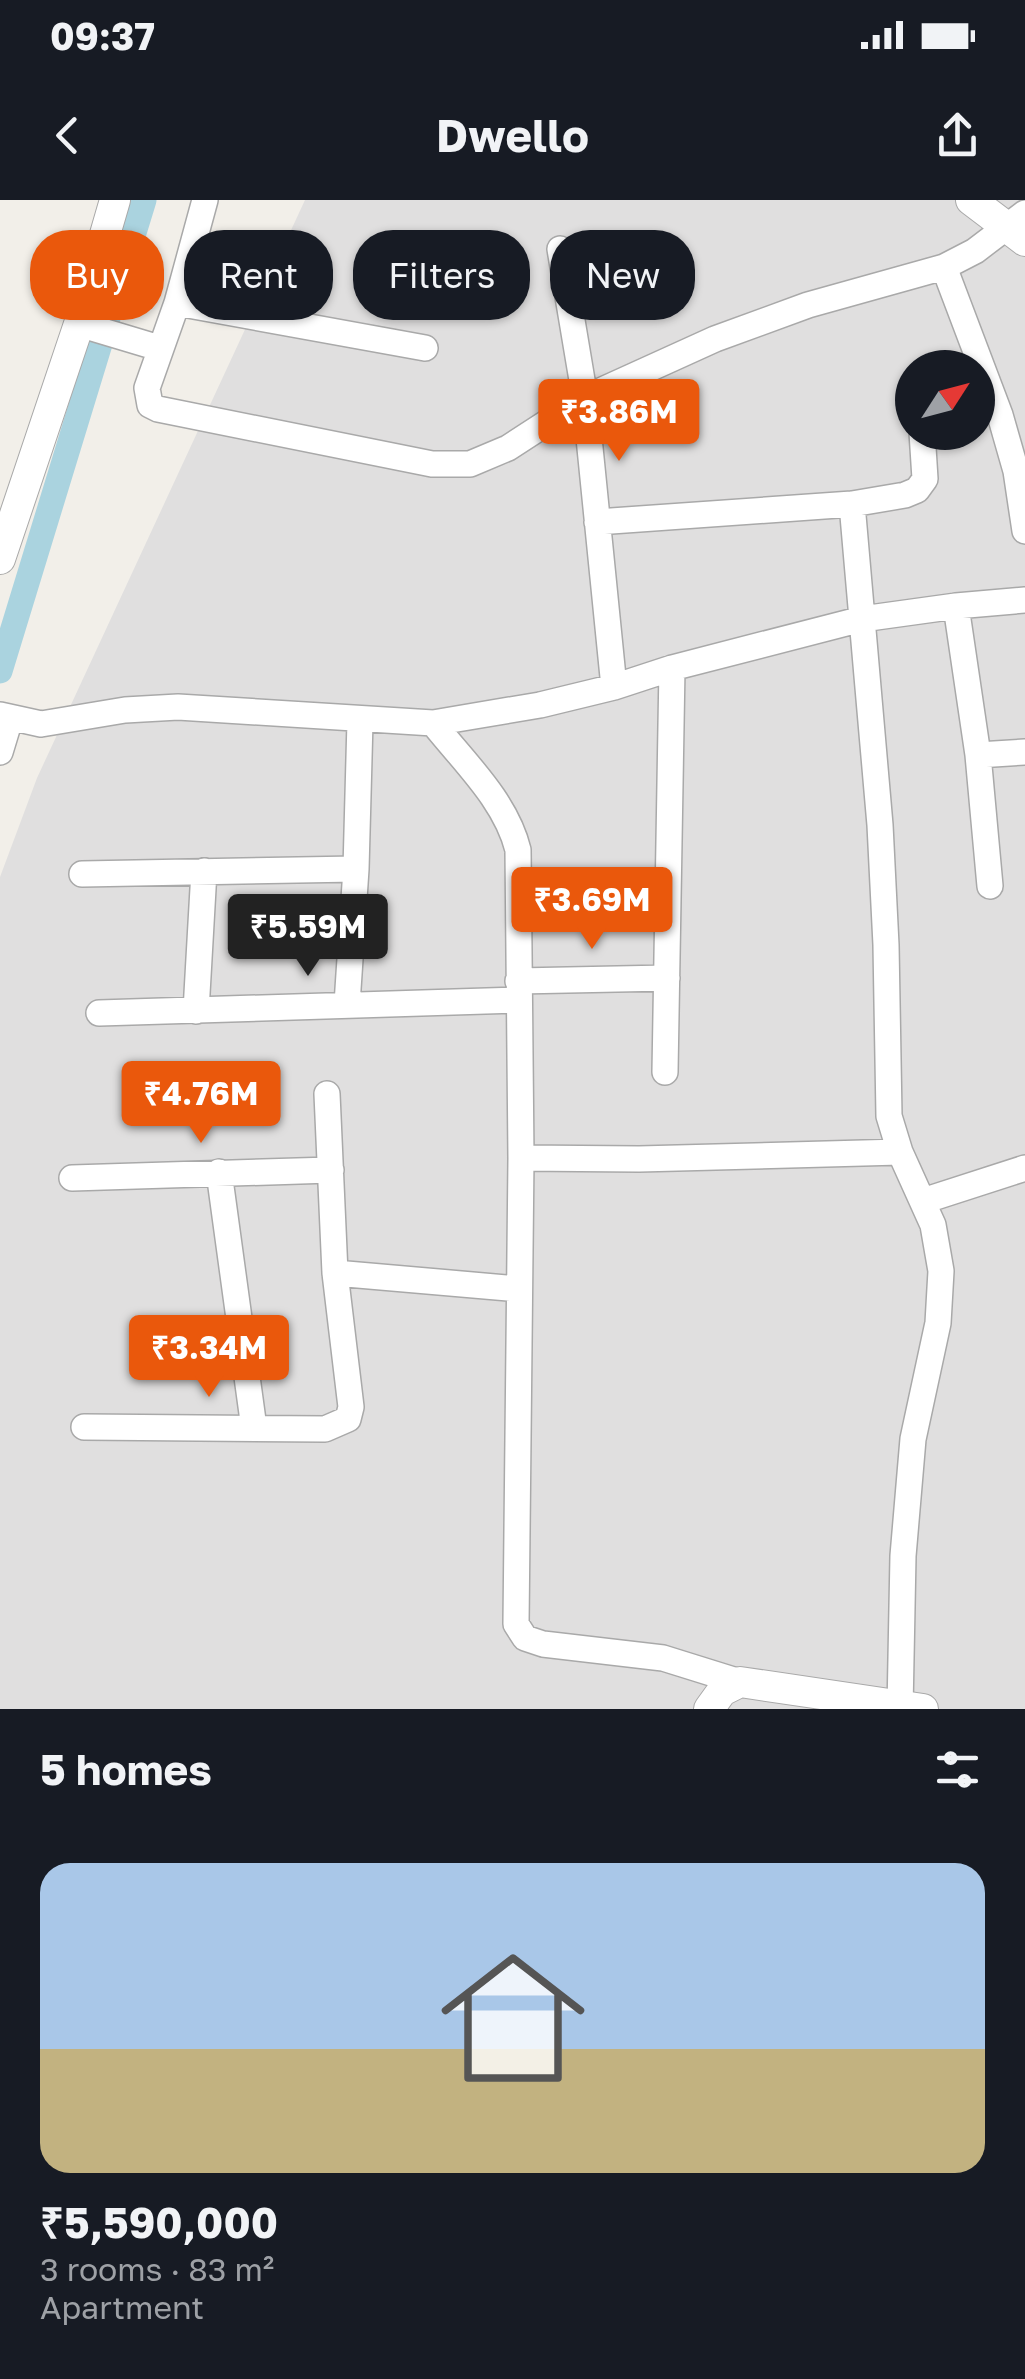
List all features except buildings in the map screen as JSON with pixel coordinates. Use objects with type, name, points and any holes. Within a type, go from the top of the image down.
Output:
[{"type":"street","points":[[0,559],[88,328],[115,200]]},
{"type":"street","points":[[206,200],[178,303],[159,348],[146,396],[150,404],[158,409],[432,464],[470,464],[508,448],[585,398],[714,339],[808,305],[944,267],[1019,227]]},
{"type":"street","points":[[971,200],[1019,227]]},
{"type":"street","points":[[944,267],[1000,415],[1016,470],[1025,532]]},
{"type":"street","points":[[178,303],[425,348]]},
{"type":"street","points":[[572,320],[585,398],[614,687]]},
{"type":"street","points":[[88,328],[159,348]]},
{"type":"street","points":[[598,522],[852,504],[917,490],[924,479],[923,450]]},
{"type":"street","points":[[433,723],[502,810],[518,850],[521,1158],[516,1624],[525,1638],[544,1644],[663,1658],[740,1682],[908,1708],[903,1556],[913,1439],[938,1323],[941,1271],[933,1225],[888,1116],[886,945],[875,758],[852,504]]},
{"type":"street","points":[[0,752],[5,717],[41,724],[164,707],[433,723],[540,705],[862,620],[1025,600]]},
{"type":"street","points":[[956,606],[978,754],[990,886]]},
{"type":"street","points":[[665,1072],[672,668]]},
{"type":"street","points":[[347,1004],[360,721]]},
{"type":"street","points":[[978,754],[1025,752]]},
{"type":"street","points":[[82,874],[356,869]]},
{"type":"street","points":[[196,1012],[204,872]]},
{"type":"street","points":[[99,1013],[347,1004],[666,978]]},
{"type":"street","points":[[84,1427],[325,1429],[348,1418],[351,1407],[335,1273],[327,1094]]},
{"type":"street","points":[[521,1158],[640,1160],[900,1152]]},
{"type":"street","points":[[924,1201],[1025,1168]]},
{"type":"street","points":[[72,1178],[330,1170]]},
{"type":"street","points":[[219,1172],[254,1428]]},
{"type":"street","points":[[335,1273],[519,1289]]},
{"type":"street","points":[[708,1709],[722,1691],[740,1682]]},
{"type":"shaded area","points":[[305,200],[1025,200],[1025,1709],[0,1709],[0,877],[37,778],[249,320],[333,320],[333,230],[291,230]]},
{"type":"waterway","points":[[0,671],[144,200]]}]
